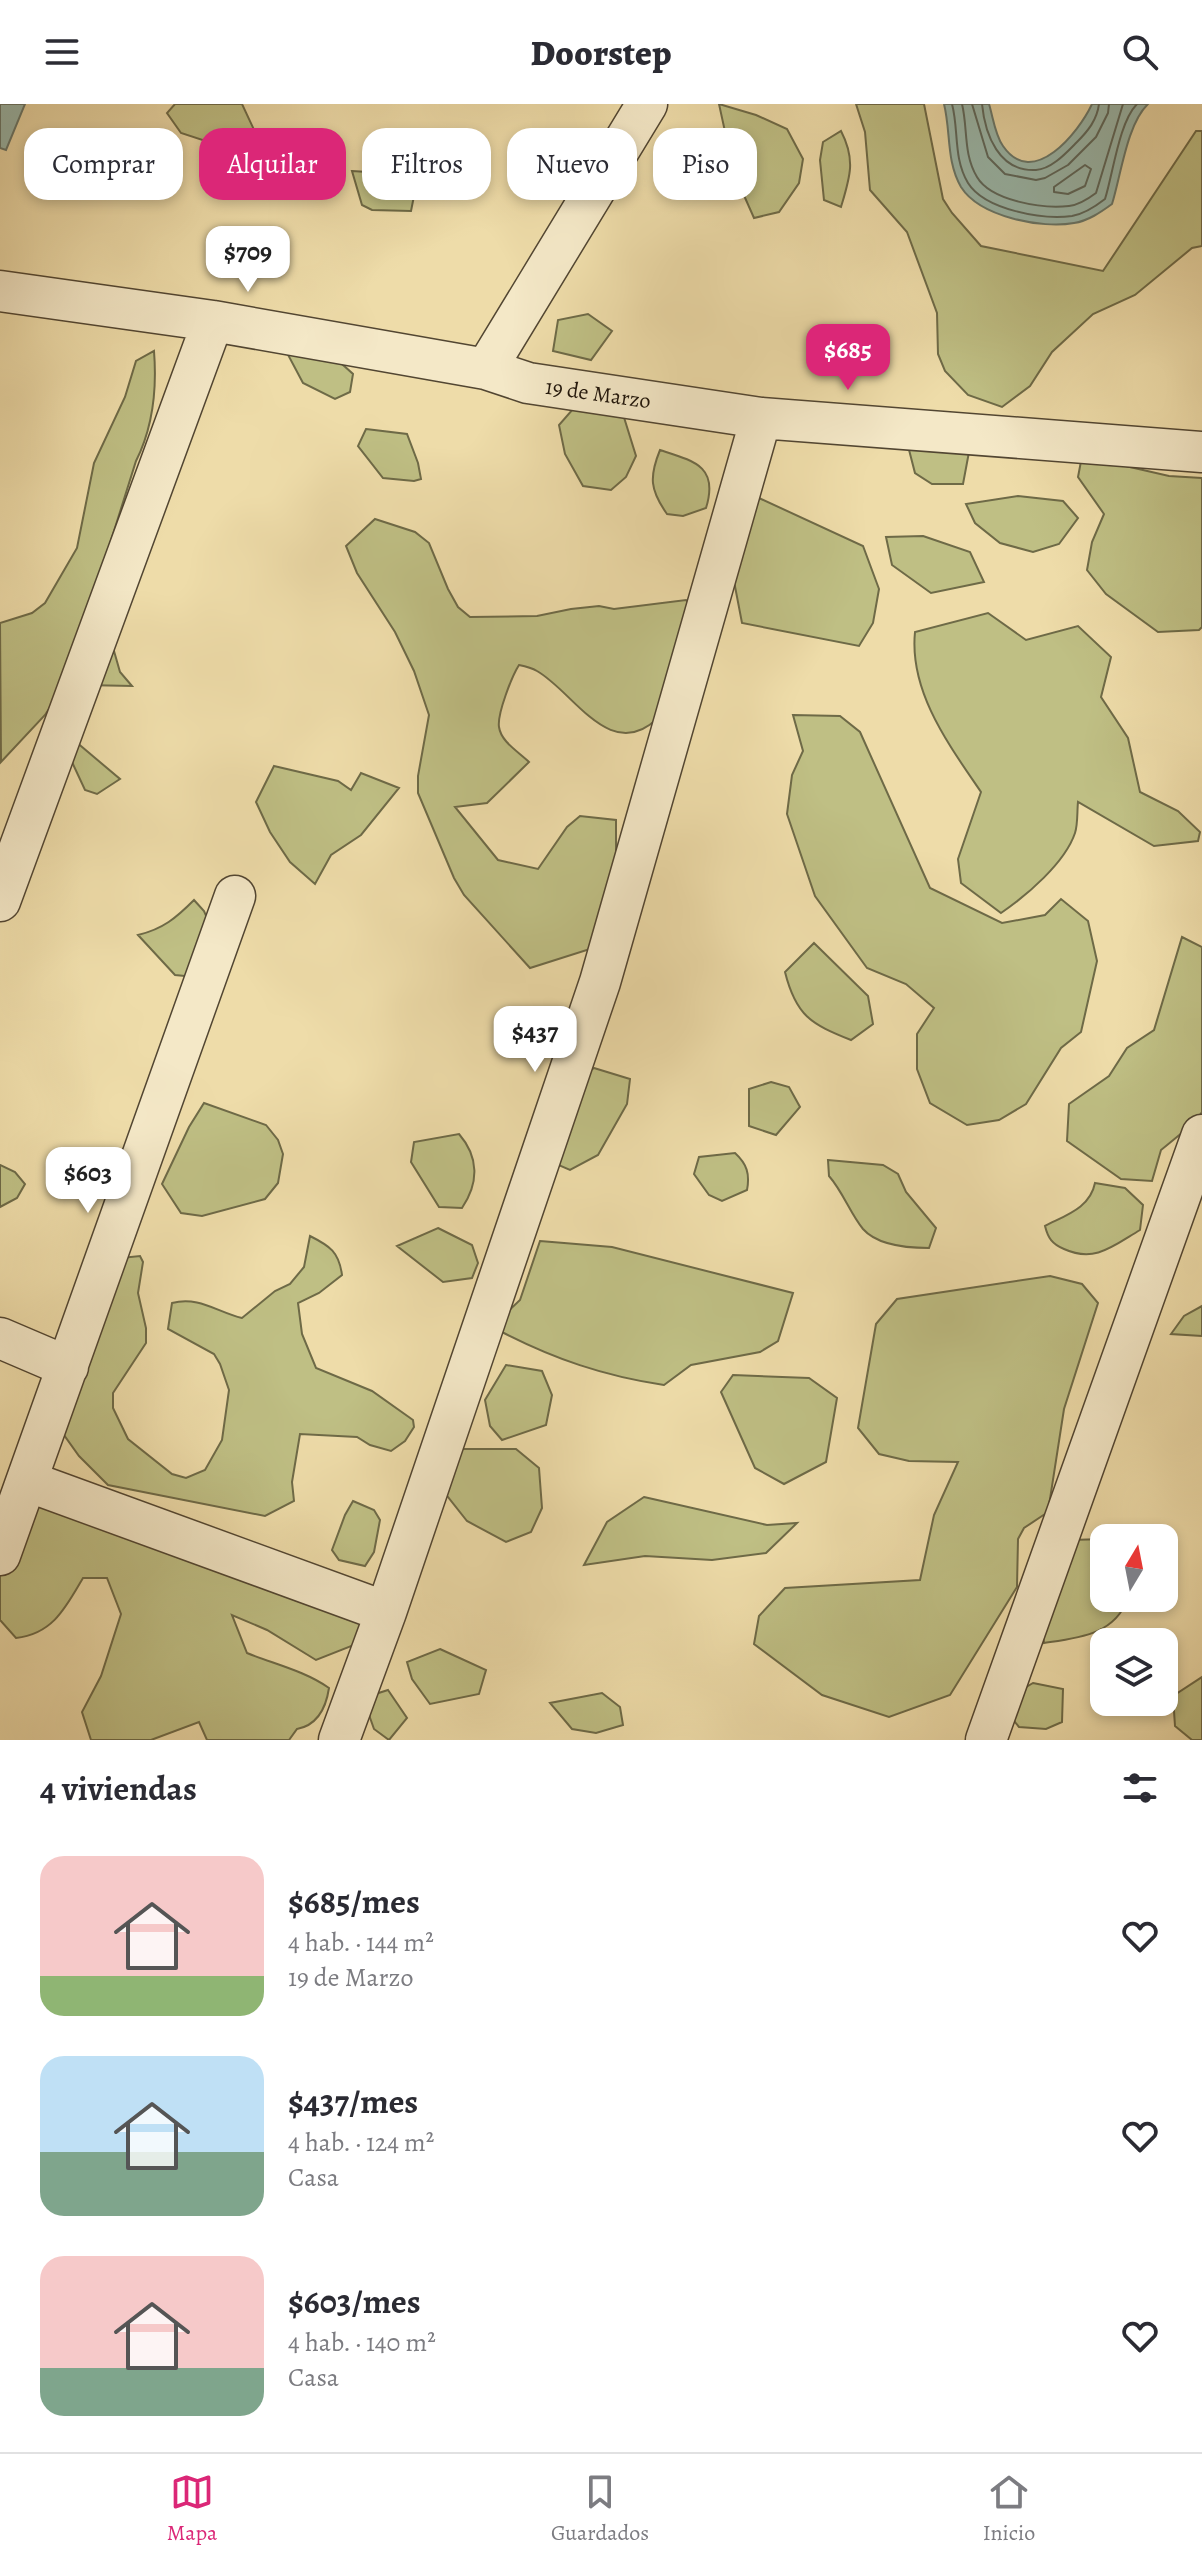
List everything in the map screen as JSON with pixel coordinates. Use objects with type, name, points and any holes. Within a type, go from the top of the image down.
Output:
[{"type":"street","points":[[486,369],[647,104]]},
{"type":"street","name":"19 de Marzo","points":[[0,291],[213,321],[486,369],[528,383],[761,418],[1202,452]]},
{"type":"street","points":[[0,901],[213,321]]},
{"type":"street","points":[[339,1740],[386,1612],[600,982],[761,418]]},
{"type":"street","points":[[0,1555],[235,896]]},
{"type":"street","points":[[986,1740],[1202,1135]]},
{"type":"street","points":[[0,1338],[68,1367]]},
{"type":"street","points":[[27,1481],[386,1612]]},
{"type":"green space","points":[[175,104],[242,104],[253,128],[199,128],[199,139],[183,134],[183,128],[178,128],[167,113]]},
{"type":"green space","points":[[719,104],[756,115],[787,129],[803,159],[799,183],[779,212],[754,218],[746,200],[757,200],[757,128],[724,128]]},
{"type":"green space","points":[[856,104],[924,104],[943,199],[981,246],[1103,271],[1196,131],[1202,131],[1202,246],[1192,248],[1135,295],[1093,314],[1052,352],[1030,386],[1002,407],[968,395],[945,371],[938,354],[937,313],[907,232],[870,190],[865,132]]},
{"type":"green space","points":[[841,131],[849,151],[850,169],[841,207],[824,200],[820,160],[823,142]]},
{"type":"green space","points":[[352,171],[362,172],[362,200],[413,200],[411,211],[372,210],[362,205]]},
{"type":"green space","points":[[588,314],[612,331],[591,360],[553,351],[558,320]]},
{"type":"green space","points":[[312,337],[353,374],[350,392],[335,399],[303,383],[286,351]]},
{"type":"green space","points":[[154,351],[155,379],[150,421],[81,636],[80,661],[45,715],[1,762],[0,623],[32,613],[45,603],[77,548],[94,463],[125,397],[136,361]]},
{"type":"green space","points":[[573,409],[622,411],[636,456],[626,477],[611,490],[583,486],[565,454],[559,425]]},
{"type":"green space","points":[[366,429],[407,434],[421,479],[383,478],[358,446]]},
{"type":"green space","points":[[907,442],[969,452],[963,484],[932,484],[915,473]]},
{"type":"green space","points":[[660,450],[701,467],[709,483],[706,508],[683,516],[667,514],[657,498],[653,483]]},
{"type":"green space","points":[[1082,456],[1169,476],[1202,478],[1202,627],[1199,630],[1158,632],[1106,594],[1087,570],[1092,542],[1104,514],[1078,477]]},
{"type":"green space","points":[[1018,496],[1063,501],[1078,518],[1059,544],[1033,552],[1000,543],[975,523],[966,504]]},
{"type":"green space","points":[[759,498],[863,546],[879,589],[873,623],[859,646],[742,623],[733,576]]},
{"type":"green space","points":[[375,519],[415,532],[429,543],[448,589],[458,607],[470,617],[537,616],[571,609],[599,606],[614,609],[686,600],[693,607],[658,718],[641,730],[624,733],[608,729],[593,720],[551,681],[537,671],[519,665],[509,686],[499,727],[507,742],[529,762],[487,803],[455,807],[498,860],[538,869],[567,827],[580,816],[616,820],[616,928],[609,943],[530,968],[464,895],[454,878],[418,793],[429,715],[414,671],[395,632],[357,573],[346,546]]},
{"type":"green space","points":[[923,536],[970,552],[984,582],[931,593],[892,565],[886,537]]},
{"type":"green space","points":[[988,613],[1026,640],[1078,626],[1111,657],[1101,697],[1128,738],[1140,792],[1178,811],[1200,832],[1198,841],[1154,846],[1078,802],[1075,833],[1063,856],[1033,888],[1001,913],[961,883],[958,859],[981,792],[944,737],[925,697],[918,676],[915,632]]},
{"type":"green space","points":[[114,651],[120,672],[132,686],[84,685]]},
{"type":"green space","points":[[793,715],[840,716],[860,732],[930,888],[1002,923],[1045,915],[1061,899],[1088,921],[1097,961],[1081,1032],[1061,1048],[1026,1104],[999,1120],[967,1125],[930,1103],[917,1069],[917,1034],[934,1008],[906,984],[867,968],[815,896],[787,814],[792,775],[803,751]]},
{"type":"green space","points":[[75,741],[120,779],[97,794],[85,790],[72,762]]},
{"type":"green space","points":[[274,766],[338,781],[351,790],[361,773],[399,788],[361,835],[331,855],[315,884],[290,862],[270,832],[256,802]]},
{"type":"green space","points":[[194,900],[208,920],[195,977],[175,975],[138,935],[169,922]]},
{"type":"green space","points":[[1182,937],[1202,947],[1202,1112],[1194,1123],[1161,1150],[1152,1181],[1121,1179],[1067,1141],[1069,1104],[1109,1076],[1127,1048],[1154,1030]]},
{"type":"green space","points":[[814,943],[868,996],[873,1024],[851,1040],[815,1023],[800,1009],[789,987],[785,972]]},
{"type":"green space","points":[[594,1068],[630,1079],[627,1104],[598,1155],[570,1170],[542,1158],[554,1090]]},
{"type":"green space","points":[[771,1082],[789,1087],[800,1107],[776,1135],[749,1126],[749,1089]]},
{"type":"green space","points":[[204,1103],[266,1125],[278,1140],[283,1154],[278,1183],[265,1199],[202,1216],[181,1213],[162,1184]]},
{"type":"green space","points":[[459,1134],[473,1161],[472,1189],[462,1208],[439,1207],[411,1162],[414,1142]]},
{"type":"green space","points":[[735,1153],[747,1170],[747,1190],[722,1201],[709,1195],[694,1174],[699,1157]]},
{"type":"green space","points":[[828,1160],[883,1165],[898,1174],[906,1192],[936,1228],[929,1248],[894,1245],[869,1235],[829,1176]]},
{"type":"green space","points":[[0,1165],[15,1172],[25,1184],[17,1198],[0,1207]]},
{"type":"green space","points":[[1095,1183],[1125,1188],[1143,1205],[1140,1230],[1095,1253],[1075,1253],[1060,1247],[1051,1240],[1045,1226],[1083,1205]]},
{"type":"green space","points":[[438,1228],[472,1245],[478,1263],[472,1278],[443,1282],[397,1246]]},
{"type":"green space","points":[[310,1236],[332,1251],[339,1261],[342,1275],[319,1293],[298,1303],[302,1334],[316,1368],[372,1391],[413,1420],[414,1427],[405,1441],[391,1451],[370,1445],[357,1437],[300,1434],[292,1482],[294,1501],[265,1516],[108,1485],[79,1456],[59,1428],[102,1260],[140,1256],[143,1262],[138,1293],[146,1343],[113,1393],[113,1408],[128,1439],[172,1474],[186,1478],[205,1470],[222,1440],[229,1390],[214,1354],[168,1329],[172,1303],[199,1303],[242,1318],[275,1291],[290,1284],[304,1267]]},
{"type":"green space","points":[[540,1241],[612,1247],[793,1293],[778,1341],[760,1352],[691,1365],[664,1385],[621,1377],[540,1350],[500,1331],[498,1321],[520,1300]]},
{"type":"green space","points":[[1050,1276],[1082,1284],[1098,1303],[1064,1409],[1048,1512],[1024,1528],[1018,1539],[1017,1587],[950,1695],[889,1717],[822,1695],[754,1644],[759,1616],[785,1588],[920,1580],[934,1515],[958,1462],[909,1461],[879,1454],[858,1428],[876,1324],[897,1299]]},
{"type":"green space","points":[[1202,1306],[1202,1336],[1171,1334],[1184,1316]]},
{"type":"green space","points":[[506,1365],[542,1371],[552,1395],[546,1425],[502,1440],[490,1426],[485,1400]]},
{"type":"green space","points":[[733,1375],[809,1378],[837,1398],[826,1462],[784,1484],[755,1468],[721,1392]]},
{"type":"green space","points":[[450,1449],[516,1449],[539,1468],[542,1508],[531,1532],[506,1542],[467,1521],[437,1483]]},
{"type":"green space","points":[[43,1466],[251,1558],[396,1592],[354,1645],[316,1660],[267,1630],[232,1615],[247,1653],[300,1672],[329,1688],[326,1702],[316,1720],[297,1729],[289,1740],[207,1740],[199,1722],[151,1740],[91,1740],[82,1712],[101,1676],[121,1614],[107,1578],[83,1578],[57,1617],[40,1631],[16,1638],[0,1620],[0,1519]]},
{"type":"green space","points":[[644,1497],[767,1525],[797,1523],[766,1553],[712,1560],[645,1556],[584,1565],[607,1522]]},
{"type":"green space","points":[[353,1501],[374,1510],[380,1520],[374,1552],[365,1566],[339,1560],[332,1550]]},
{"type":"green space","points":[[1090,1539],[1090,1612],[1120,1612],[1105,1627],[1090,1628],[1090,1633],[1044,1643],[1036,1594],[1071,1540]]},
{"type":"green space","points":[[440,1649],[486,1670],[479,1694],[430,1704],[412,1679],[407,1662]]},
{"type":"green space","points":[[1202,1677],[1202,1740],[1192,1740],[1175,1726],[1178,1693]]},
{"type":"green space","points":[[1033,1683],[1063,1689],[1062,1722],[1046,1729],[1019,1727],[1006,1711],[1003,1701]]},
{"type":"green space","points":[[388,1690],[407,1718],[389,1740],[374,1729],[363,1698]]},
{"type":"green space","points":[[602,1693],[620,1707],[623,1725],[596,1733],[572,1729],[550,1703]]},
{"type":"water","points":[[0,104],[25,104],[6,150],[0,148]]},
{"type":"water","points":[[944,104],[989,104],[1003,146],[1015,158],[1028,162],[1054,152],[1077,129],[1092,104],[1148,104],[1130,137],[1112,204],[1084,220],[1046,224],[997,213],[982,206],[961,187],[953,167]]}]
